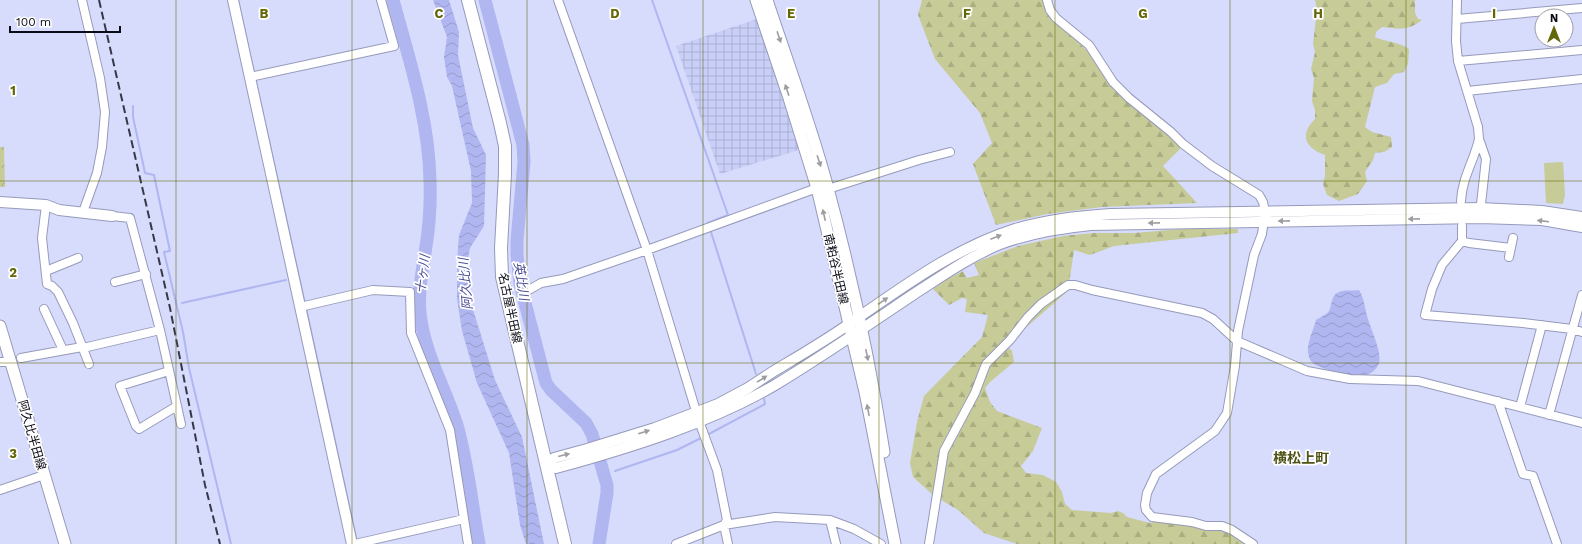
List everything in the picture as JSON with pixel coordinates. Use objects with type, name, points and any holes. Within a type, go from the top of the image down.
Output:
[{"type":"main road","name":"名古屋半田線","points":[[468,0],[503,136],[505,174],[501,248],[502,276],[565,544]]},
{"type":"main road","name":"南粕谷半田線","points":[[756,0],[789,98],[823,189],[849,324],[865,392],[895,544]]},
{"type":"main road","name":"南粕谷半田線","points":[[767,0],[799,94],[823,189],[862,328],[874,390],[899,544]]},
{"type":"main road","name":"阿久比半田線","points":[[0,326],[65,544]]},
{"type":"street","points":[[82,0],[100,78],[105,112],[102,147],[97,173],[83,212]]},
{"type":"street","points":[[232,0],[352,544]]},
{"type":"street","points":[[250,77],[394,46],[381,0]]},
{"type":"street","points":[[558,0],[646,250],[706,441],[717,470],[726,520],[724,525],[728,544]]},
{"type":"street","points":[[1047,0],[1050,10],[1056,18],[1089,45],[1113,82],[1129,98],[1171,132],[1183,144],[1212,166],[1259,195],[1263,202],[1264,217],[1262,234],[1254,255],[1238,331],[1235,366],[1227,413],[1215,430],[1156,474],[1147,493],[1145,505],[1146,510],[1152,517],[1192,522],[1206,526],[1222,526],[1232,530],[1253,544]]},
{"type":"street","points":[[1457,0],[1456,19],[1458,61],[1478,127],[1479,139],[1486,159],[1480,213]]},
{"type":"street","points":[[1456,19],[1582,8]]},
{"type":"street","points":[[1458,61],[1582,50]]},
{"type":"street","points":[[1467,91],[1582,79]]},
{"type":"street","points":[[1461,201],[1462,188],[1479,139]]},
{"type":"street","points":[[527,291],[541,283],[563,279],[823,189],[950,152]]},
{"type":"street","points":[[0,202],[46,205],[59,210],[130,218],[160,330],[181,424]]},
{"type":"street","points":[[46,205],[42,238],[47,284],[52,286],[58,292],[83,347],[89,364]]},
{"type":"street","points":[[546,465],[556,468],[655,428],[700,421],[749,399],[852,335],[959,265],[1000,245],[1045,231],[1091,225],[1264,217],[1542,211],[1582,216]]},
{"type":"street","points":[[1480,213],[1582,226]]},
{"type":"street","points":[[700,421],[718,404],[748,388],[941,263],[984,241],[1014,230],[1046,221],[1079,216],[1111,214],[1264,217]]},
{"type":"street","points":[[1462,226],[1462,241],[1442,265],[1432,289],[1425,315],[1542,325],[1572,329],[1582,332]]},
{"type":"street","points":[[1509,258],[1513,238]]},
{"type":"street","points":[[1462,241],[1511,248]]},
{"type":"street","points":[[46,271],[78,258]]},
{"type":"street","points":[[114,282],[146,274]]},
{"type":"street","points":[[929,544],[944,451],[975,393],[986,364],[1010,340],[1032,313],[1068,285],[1075,285],[1092,290],[1202,313],[1213,319],[1238,341],[1307,371],[1350,378],[1418,381],[1582,423]]},
{"type":"street","points":[[300,307],[373,290],[410,292],[411,333],[450,430],[468,544]]},
{"type":"street","points":[[1549,414],[1582,294]]},
{"type":"street","points":[[44,309],[63,350]]},
{"type":"street","points":[[1520,407],[1542,325]]},
{"type":"street","points":[[11,360],[83,347],[160,330]]},
{"type":"street","points":[[169,371],[120,386],[136,426],[139,429],[177,406]]},
{"type":"street","points":[[1498,401],[1523,474],[1533,476],[1557,544]]},
{"type":"street","points":[[0,490],[44,474]]},
{"type":"street","points":[[676,544],[724,525],[775,517],[830,520],[854,529],[881,544]]},
{"type":"street","points":[[355,544],[464,519]]},
{"type":"street","points":[[830,520],[836,544]]},
{"type":"shaded area","points":[[757,19],[802,149],[720,174],[676,46]]},
{"type":"green space","points":[[922,0],[1043,0],[1047,9],[1087,51],[1113,89],[1182,147],[1163,166],[1197,203],[1102,207],[1047,214],[996,225],[973,164],[992,143],[980,113],[935,59],[918,15]]},
{"type":"green space","points":[[1315,0],[1415,0],[1415,13],[1418,19],[1422,20],[1408,28],[1398,29],[1382,27],[1376,32],[1375,37],[1409,49],[1408,64],[1404,72],[1394,74],[1387,83],[1375,87],[1365,127],[1372,132],[1391,137],[1392,147],[1384,152],[1375,153],[1373,160],[1365,172],[1367,181],[1358,194],[1339,201],[1327,195],[1323,184],[1325,176],[1325,155],[1313,149],[1306,140],[1307,130],[1315,119],[1315,110],[1312,101],[1314,78],[1311,69],[1315,52],[1313,44],[1317,9]]},
{"type":"green space","points":[[0,147],[4,147],[5,187],[0,187]]},
{"type":"green space","points":[[1563,162],[1565,195],[1563,204],[1546,203],[1544,163]]},
{"type":"green space","points":[[1181,229],[1238,229],[1238,233],[1114,246],[1090,255],[1074,250],[1068,291],[1006,345],[1012,351],[1014,362],[985,388],[990,402],[997,411],[1042,428],[1033,451],[1021,466],[1026,473],[1043,475],[1056,482],[1062,492],[1065,504],[1072,510],[1111,513],[1118,511],[1127,517],[1150,523],[1157,521],[1221,529],[1232,534],[1246,544],[1017,544],[984,533],[958,510],[933,495],[913,477],[910,463],[917,422],[924,396],[982,337],[988,315],[965,312],[967,299],[962,298],[949,305],[933,289],[963,271],[967,278],[979,275],[974,263],[1018,246],[1063,236],[1094,233],[1134,233]]},
{"type":"water","name":"阿久比川","points":[[433,0],[449,0],[459,32],[458,55],[473,128],[486,155],[484,226],[470,248],[467,263],[471,303],[495,380],[522,437],[544,544],[526,544],[520,525],[509,453],[477,383],[462,331],[457,299],[457,261],[459,235],[472,203],[471,171],[452,86],[447,77],[444,57],[447,37]]},
{"type":"water","points":[[1359,290],[1363,297],[1378,348],[1380,359],[1377,367],[1366,375],[1361,375],[1345,374],[1328,370],[1315,364],[1311,361],[1309,356],[1308,346],[1316,320],[1329,311],[1335,294],[1342,291]]},
{"type":"waterway","points":[[238,0],[254,73]]},
{"type":"waterway","name":"十ヶ川","points":[[393,0],[417,89],[429,158],[430,190],[428,235],[420,298],[422,328],[430,356],[452,411],[461,439],[479,544]]},
{"type":"waterway","name":"英比川","points":[[485,0],[523,145],[524,162],[517,240],[520,284],[546,383],[551,390],[586,423],[592,434],[607,485],[599,544]]},
{"type":"waterway","points":[[652,0],[728,215],[708,223]]},
{"type":"waterway","points":[[255,77],[305,304]]},
{"type":"waterway","points":[[133,106],[133,117],[145,173],[154,175],[170,251],[164,252],[183,332],[189,368],[231,544]]},
{"type":"waterway","points":[[711,232],[756,374]]},
{"type":"waterway","points":[[182,303],[286,280]]},
{"type":"waterway","points":[[306,308],[357,542]]},
{"type":"waterway","points":[[707,435],[765,404],[764,399]]},
{"type":"waterway","points":[[615,471],[677,450],[703,437]]},
{"type":"railway","points":[[99,0],[170,308],[205,485],[220,544]]},
{"type":"district","name":"横松上町","points":[[1301,458]]}]
